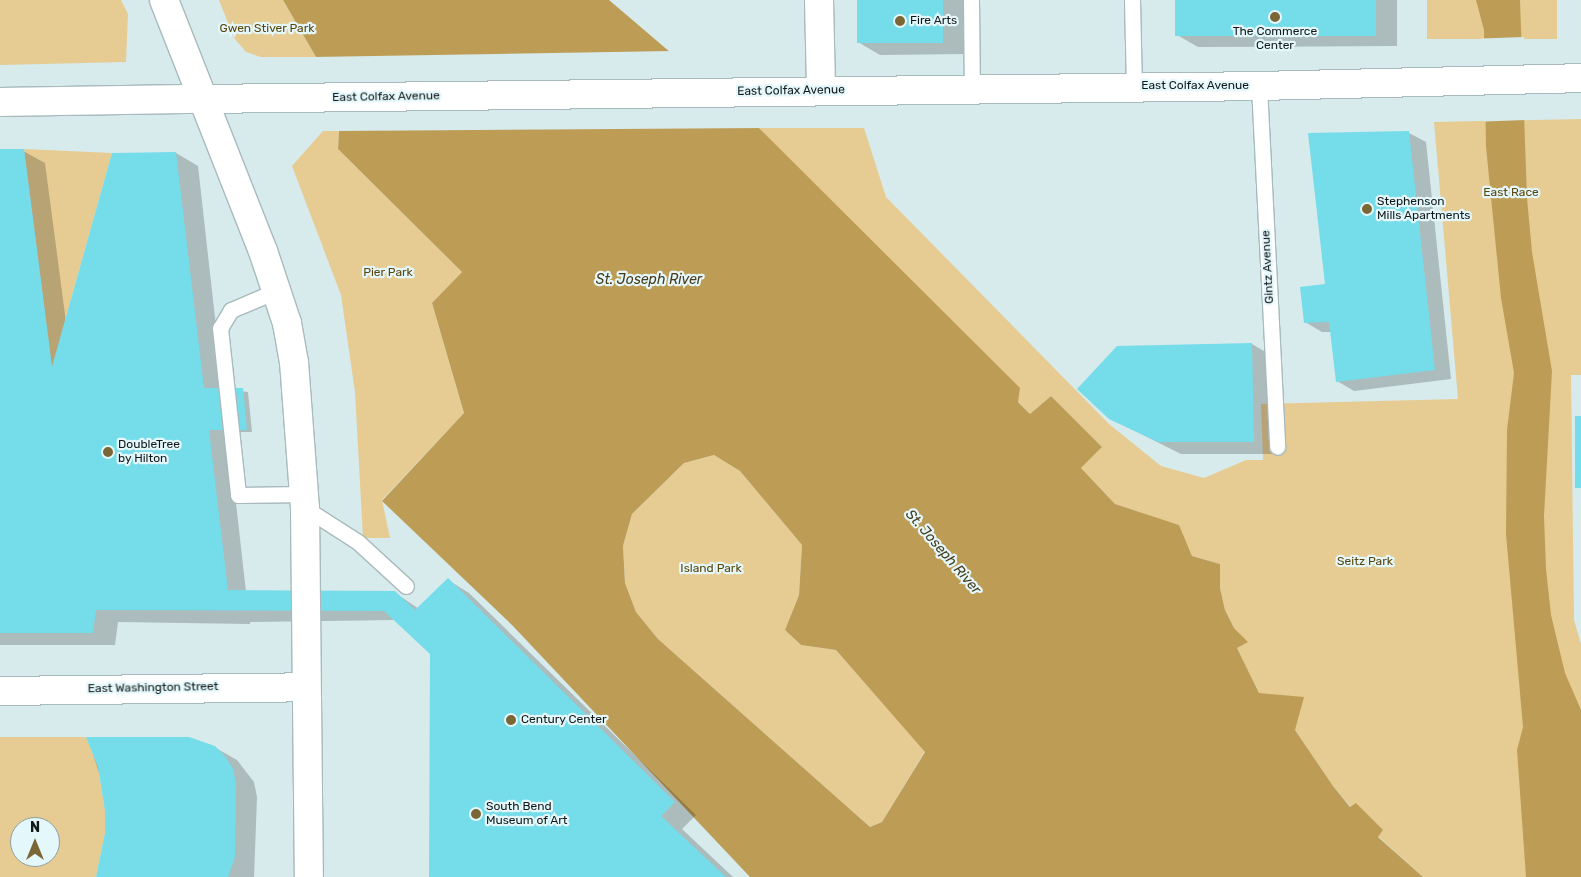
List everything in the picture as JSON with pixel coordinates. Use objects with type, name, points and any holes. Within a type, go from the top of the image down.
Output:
[{"type":"main road","points":[[164,0],[276,291],[294,362],[304,501],[309,877]]},
{"type":"main road","points":[[819,0],[821,90]]},
{"type":"main road","name":"East Colfax Avenue","points":[[0,102],[821,90],[1259,86],[1581,78]]},
{"type":"main road","name":"East Washington Street","points":[[0,691],[306,687]]},
{"type":"lane","points":[[971,0],[972,89]]},
{"type":"lane","points":[[1132,0],[1134,87]]},
{"type":"lane","name":"Gintz Avenue","points":[[1259,86],[1277,447]]},
{"type":"lane","points":[[276,291],[231,310],[220,328],[238,495],[304,501],[358,542],[406,586]]},
{"type":"green space","points":[[0,0],[121,0],[128,14],[126,62],[0,65]]},
{"type":"green space","name":"Gwen Stiver Park","points":[[219,0],[283,0],[316,57],[261,57],[246,52],[234,38]]},
{"type":"green space","points":[[1427,0],[1557,0],[1557,39],[1427,39]]},
{"type":"green space","name":"Seitz Park","points":[[1581,119],[1581,375],[1571,375],[1574,620],[1581,644],[1581,877],[1423,877],[1378,836],[1383,830],[1351,807],[1333,786],[1295,730],[1259,693],[1237,648],[1247,642],[1234,628],[1225,610],[1220,588],[1220,564],[1192,556],[1178,525],[1115,504],[1081,468],[1102,447],[1051,396],[1030,414],[759,128],[864,128],[886,197],[1109,424],[1161,466],[1204,478],[1246,460],[1263,460],[1261,404],[1458,399],[1434,122]]},
{"type":"green space","name":"Pier Park","points":[[323,131],[339,131],[338,149],[462,272],[432,303],[464,413],[382,500],[390,538],[363,538],[355,392],[341,295],[292,166]]},
{"type":"green space","points":[[24,149],[112,153],[52,367]]},
{"type":"green space","name":"Island Park","points":[[714,455],[740,471],[802,545],[799,595],[785,630],[801,645],[836,650],[925,751],[882,822],[870,827],[658,639],[636,612],[625,583],[623,546],[632,514],[684,463]]},
{"type":"green space","points":[[0,737],[86,737],[98,767],[105,811],[105,833],[96,877],[0,877]]},
{"type":"water","name":"St. Joseph River","points":[[283,0],[609,0],[759,128],[1020,388],[1018,402],[1030,414],[1051,396],[1102,447],[1081,468],[1115,504],[1179,525],[1192,556],[1220,564],[1220,588],[1225,610],[1234,628],[1248,642],[1237,648],[1259,693],[1304,697],[1295,730],[1333,786],[1350,807],[1356,803],[1383,830],[1378,837],[1423,877],[750,877],[512,625],[382,501],[464,413],[432,303],[462,272],[338,149],[339,131],[316,57]],"holes":[[[714,455],[740,471],[802,545],[799,595],[785,630],[801,645],[836,650],[925,752],[882,822],[870,827],[658,639],[636,612],[625,583],[623,546],[632,514],[684,463]]]},
{"type":"water","name":"East Race","points":[[1476,0],[1520,0],[1527,198],[1532,252],[1552,371],[1544,516],[1546,569],[1551,615],[1565,673],[1581,710],[1581,877],[1526,877],[1517,750],[1523,727],[1506,534],[1507,430],[1514,373],[1501,298],[1486,147],[1484,30]]},
{"type":"pier","points":[[1524,37],[1527,120],[1484,121],[1481,39]]},
{"type":"pier","points":[[671,51],[763,128],[336,131],[313,57]]},
{"type":"building","name":"Fire Arts","points":[[857,0],[943,0],[943,43],[857,43]]},
{"type":"building","name":"The Commerce Center","points":[[1175,0],[1376,0],[1376,36],[1175,36]]},
{"type":"building","name":"Stephenson Mills Apartments","points":[[1409,131],[1435,370],[1336,382],[1329,322],[1304,323],[1300,287],[1325,284],[1308,133]]},
{"type":"building","points":[[0,149],[24,149],[52,367],[112,153],[176,152],[204,388],[243,388],[247,430],[209,430],[228,590],[395,591],[415,610],[448,578],[675,802],[661,816],[726,877],[429,877],[430,654],[384,611],[96,610],[93,633],[0,633]]},
{"type":"building","points":[[1252,343],[1254,442],[1158,442],[1109,419],[1077,389],[1117,346]]},
{"type":"building","points":[[1575,416],[1581,416],[1581,488],[1575,488]]},
{"type":"building","points":[[86,737],[189,737],[215,746],[225,756],[233,769],[236,784],[235,857],[228,877],[96,877],[105,833],[105,811],[98,767]]},
{"type":"place","name":"The Commerce Center","points":[[1275,17]]},
{"type":"place","name":"Fire Arts","points":[[900,21]]},
{"type":"place","name":"Stephenson Mills Apartments","points":[[1367,209]]},
{"type":"place","name":"DoubleTree by Hilton","points":[[108,452]]},
{"type":"place","name":"Century Center","points":[[511,720]]},
{"type":"place","name":"South Bend Museum of Art","points":[[476,814]]}]
